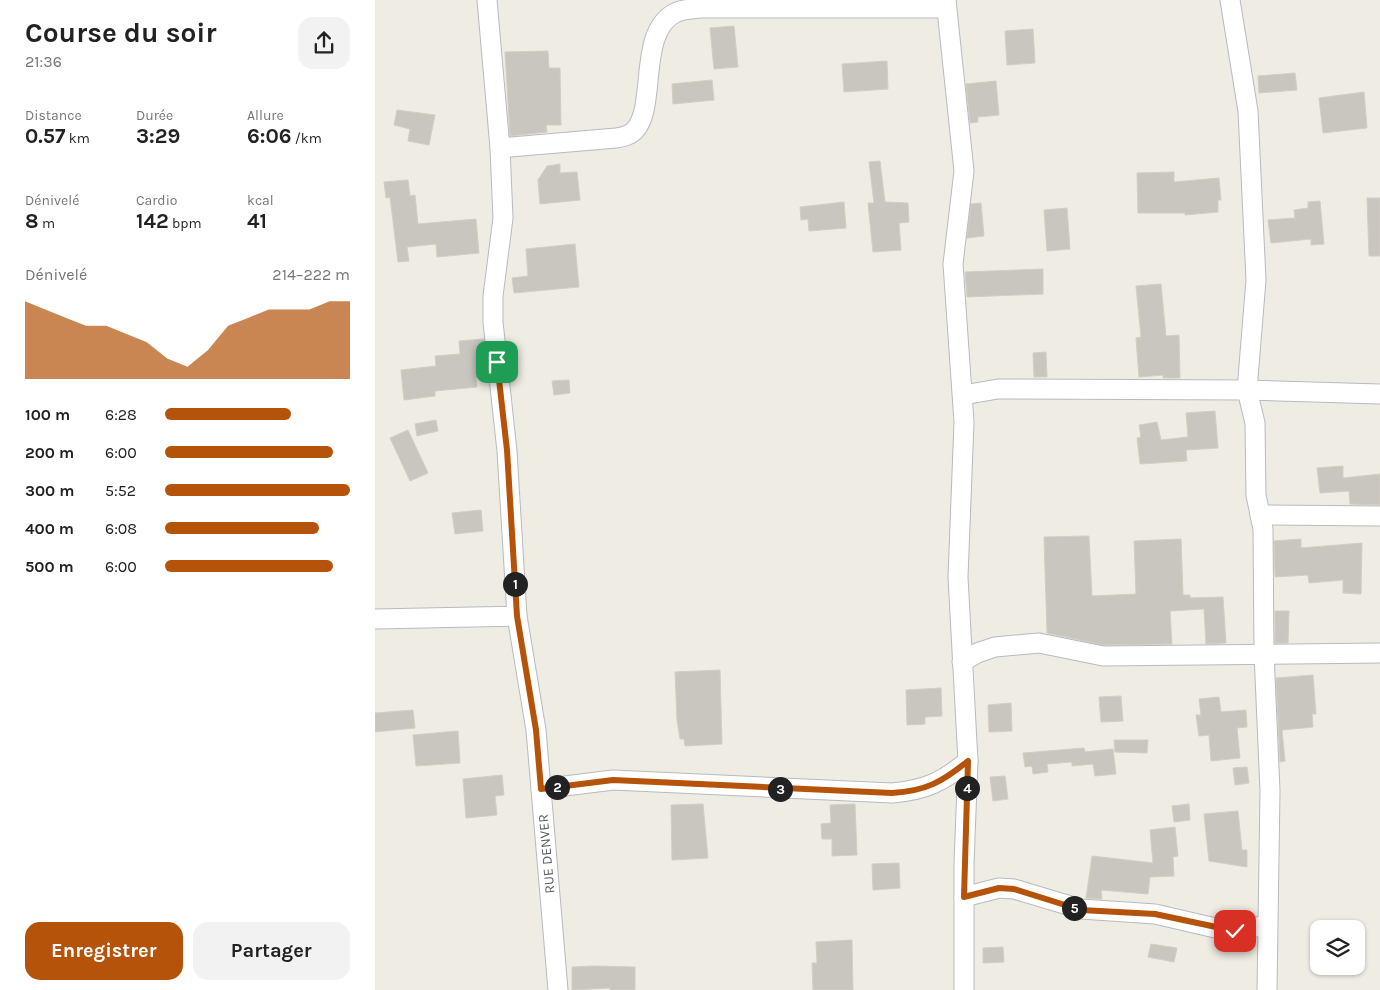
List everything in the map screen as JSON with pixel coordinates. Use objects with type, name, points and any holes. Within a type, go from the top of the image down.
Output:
[{"type":"street","name":"RUE DENVER","points":[[487,0],[500,148],[503,218],[493,296],[493,322],[507,450],[517,616],[536,730],[558,990]]},
{"type":"street","points":[[1231,0],[1248,112],[1256,280],[1247,390],[1255,423],[1256,495],[1263,529],[1264,653],[1270,791],[1267,990]]},
{"type":"street","points":[[500,148],[616,138],[628,135],[635,130],[642,114],[655,37],[662,24],[677,12],[700,8],[946,4],[964,171],[953,264],[956,335],[963,395],[958,577],[968,761],[964,897],[964,990]]},
{"type":"street","points":[[963,395],[998,389],[1247,390],[1380,394]]},
{"type":"street","points":[[1260,514],[1380,516]]},
{"type":"street","points":[[375,619],[517,616]]},
{"type":"street","points":[[962,662],[977,653],[995,647],[1039,642],[1103,656],[1380,653]]},
{"type":"street","points":[[541,789],[613,780],[892,793],[913,792],[934,785],[968,761]]},
{"type":"street","points":[[964,897],[999,888],[1014,889],[1081,910],[1155,914],[1235,931],[1267,925]]},
{"type":"building","points":[[734,26],[738,67],[714,69],[710,28]]},
{"type":"building","points":[[1033,29],[1035,63],[1007,65],[1005,31]]},
{"type":"building","points":[[548,51],[549,68],[560,68],[561,125],[546,125],[547,132],[510,136],[505,52]]},
{"type":"building","points":[[887,61],[888,89],[844,92],[842,64]]},
{"type":"building","points":[[1295,73],[1297,90],[1259,93],[1258,76]]},
{"type":"building","points":[[712,80],[714,100],[673,104],[672,84]]},
{"type":"building","points":[[996,81],[999,115],[978,117],[978,122],[970,123],[966,84]]},
{"type":"building","points":[[1364,92],[1367,128],[1323,133],[1319,98]]},
{"type":"building","points":[[397,110],[435,115],[429,145],[408,141],[410,129],[394,125]]},
{"type":"building","points":[[880,161],[885,202],[908,203],[909,222],[899,223],[901,250],[873,252],[868,203],[874,203],[869,162]]},
{"type":"building","points":[[560,164],[560,173],[577,172],[580,200],[540,204],[538,180],[547,166]]},
{"type":"building","points":[[1174,172],[1174,182],[1219,178],[1221,200],[1218,200],[1218,212],[1185,215],[1185,213],[1138,213],[1137,173]]},
{"type":"building","points":[[408,180],[410,196],[415,195],[418,224],[476,219],[479,253],[437,257],[436,244],[407,247],[409,261],[398,262],[390,197],[386,198],[384,182]]},
{"type":"building","points":[[1367,198],[1380,198],[1380,256],[1369,256]]},
{"type":"building","points":[[1320,201],[1324,244],[1311,245],[1311,239],[1271,243],[1268,220],[1295,218],[1294,210],[1308,208],[1308,202]]},
{"type":"building","points":[[844,202],[846,228],[809,231],[808,219],[801,220],[800,207]]},
{"type":"building","points":[[981,203],[984,236],[967,238],[971,204]]},
{"type":"building","points":[[1067,208],[1070,249],[1047,251],[1044,210]]},
{"type":"building","points":[[575,244],[579,287],[514,293],[512,278],[528,276],[526,249]]},
{"type":"building","points":[[1043,269],[1043,294],[967,297],[965,272]]},
{"type":"building","points":[[1161,284],[1166,336],[1179,335],[1180,378],[1163,378],[1163,375],[1139,377],[1136,338],[1141,337],[1136,286]]},
{"type":"building","points":[[484,339],[488,376],[476,377],[477,387],[435,391],[435,396],[404,400],[401,370],[436,366],[435,356],[460,354],[459,341]]},
{"type":"building","points":[[1046,352],[1047,377],[1034,377],[1033,353]]},
{"type":"building","points":[[569,380],[570,393],[554,395],[552,381]]},
{"type":"building","points":[[1215,411],[1218,448],[1186,450],[1187,461],[1140,464],[1137,438],[1141,437],[1139,425],[1157,422],[1161,440],[1188,437],[1186,413]]},
{"type":"building","points":[[436,420],[438,431],[417,436],[415,424]]},
{"type":"building","points":[[408,430],[428,473],[410,481],[390,438]]},
{"type":"building","points":[[1343,466],[1343,478],[1380,474],[1380,505],[1350,504],[1349,491],[1320,493],[1317,468]]},
{"type":"building","points":[[481,510],[483,531],[455,534],[452,513]]},
{"type":"building","points":[[1089,536],[1092,596],[1136,594],[1134,541],[1181,539],[1183,595],[1190,595],[1190,598],[1223,597],[1226,643],[1206,644],[1204,609],[1170,611],[1172,644],[1103,645],[1047,633],[1044,537]]},
{"type":"building","points":[[1301,539],[1301,548],[1362,543],[1361,594],[1343,593],[1343,580],[1309,583],[1308,575],[1275,577],[1274,541]]},
{"type":"building","points":[[1275,611],[1289,611],[1288,643],[1275,643]]},
{"type":"building","points":[[720,670],[722,744],[685,746],[684,739],[680,739],[677,720],[675,672]]},
{"type":"building","points":[[1313,675],[1316,714],[1312,714],[1313,727],[1282,730],[1285,761],[1280,762],[1276,678]]},
{"type":"building","points":[[941,688],[942,716],[925,717],[925,724],[907,725],[906,690]]},
{"type":"building","points":[[1121,696],[1123,721],[1101,722],[1099,697]]},
{"type":"building","points":[[1219,697],[1221,712],[1246,710],[1247,727],[1237,728],[1240,758],[1211,761],[1209,735],[1199,736],[1196,715],[1201,715],[1199,699]]},
{"type":"building","points":[[1011,703],[1012,731],[989,732],[988,705]]},
{"type":"building","points":[[413,710],[415,728],[375,732],[375,713]]},
{"type":"building","points":[[458,731],[460,763],[416,766],[413,735]]},
{"type":"building","points":[[1114,740],[1148,740],[1147,753],[1115,752]]},
{"type":"building","points":[[1084,748],[1085,752],[1113,749],[1116,774],[1095,776],[1093,764],[1072,766],[1072,762],[1047,764],[1048,772],[1033,774],[1032,766],[1025,767],[1023,753]]},
{"type":"building","points":[[1247,767],[1249,783],[1235,785],[1233,768]]},
{"type":"building","points":[[502,775],[504,795],[495,796],[497,815],[466,818],[463,779]]},
{"type":"building","points":[[1005,776],[1008,799],[993,801],[990,777]]},
{"type":"building","points":[[703,804],[708,858],[672,860],[671,805]]},
{"type":"building","points":[[855,804],[857,855],[832,856],[832,839],[822,839],[821,824],[831,823],[830,805]]},
{"type":"building","points":[[1189,804],[1190,820],[1174,822],[1172,806]]},
{"type":"building","points":[[1238,811],[1242,850],[1247,850],[1247,867],[1209,861],[1204,814]]},
{"type":"building","points":[[1175,827],[1178,856],[1173,857],[1174,876],[1150,877],[1148,894],[1101,890],[1102,899],[1086,898],[1092,856],[1153,863],[1150,830]]},
{"type":"building","points":[[899,863],[900,888],[873,890],[872,864]]},
{"type":"building","points":[[852,940],[853,990],[813,990],[812,963],[817,963],[816,942]]},
{"type":"building","points":[[1151,944],[1177,948],[1174,962],[1148,957]]},
{"type":"building","points":[[1003,947],[1004,962],[983,963],[983,948]]},
{"type":"building","points":[[572,967],[635,967],[635,990],[610,990],[610,988],[572,990]]},
{"type":"route","points":[[497,362],[507,450],[517,616],[536,730],[541,789],[613,780],[798,790],[913,792],[934,785],[948,777],[968,761],[964,897],[984,890],[1014,889],[1081,910],[1155,914],[1235,931]]}]
